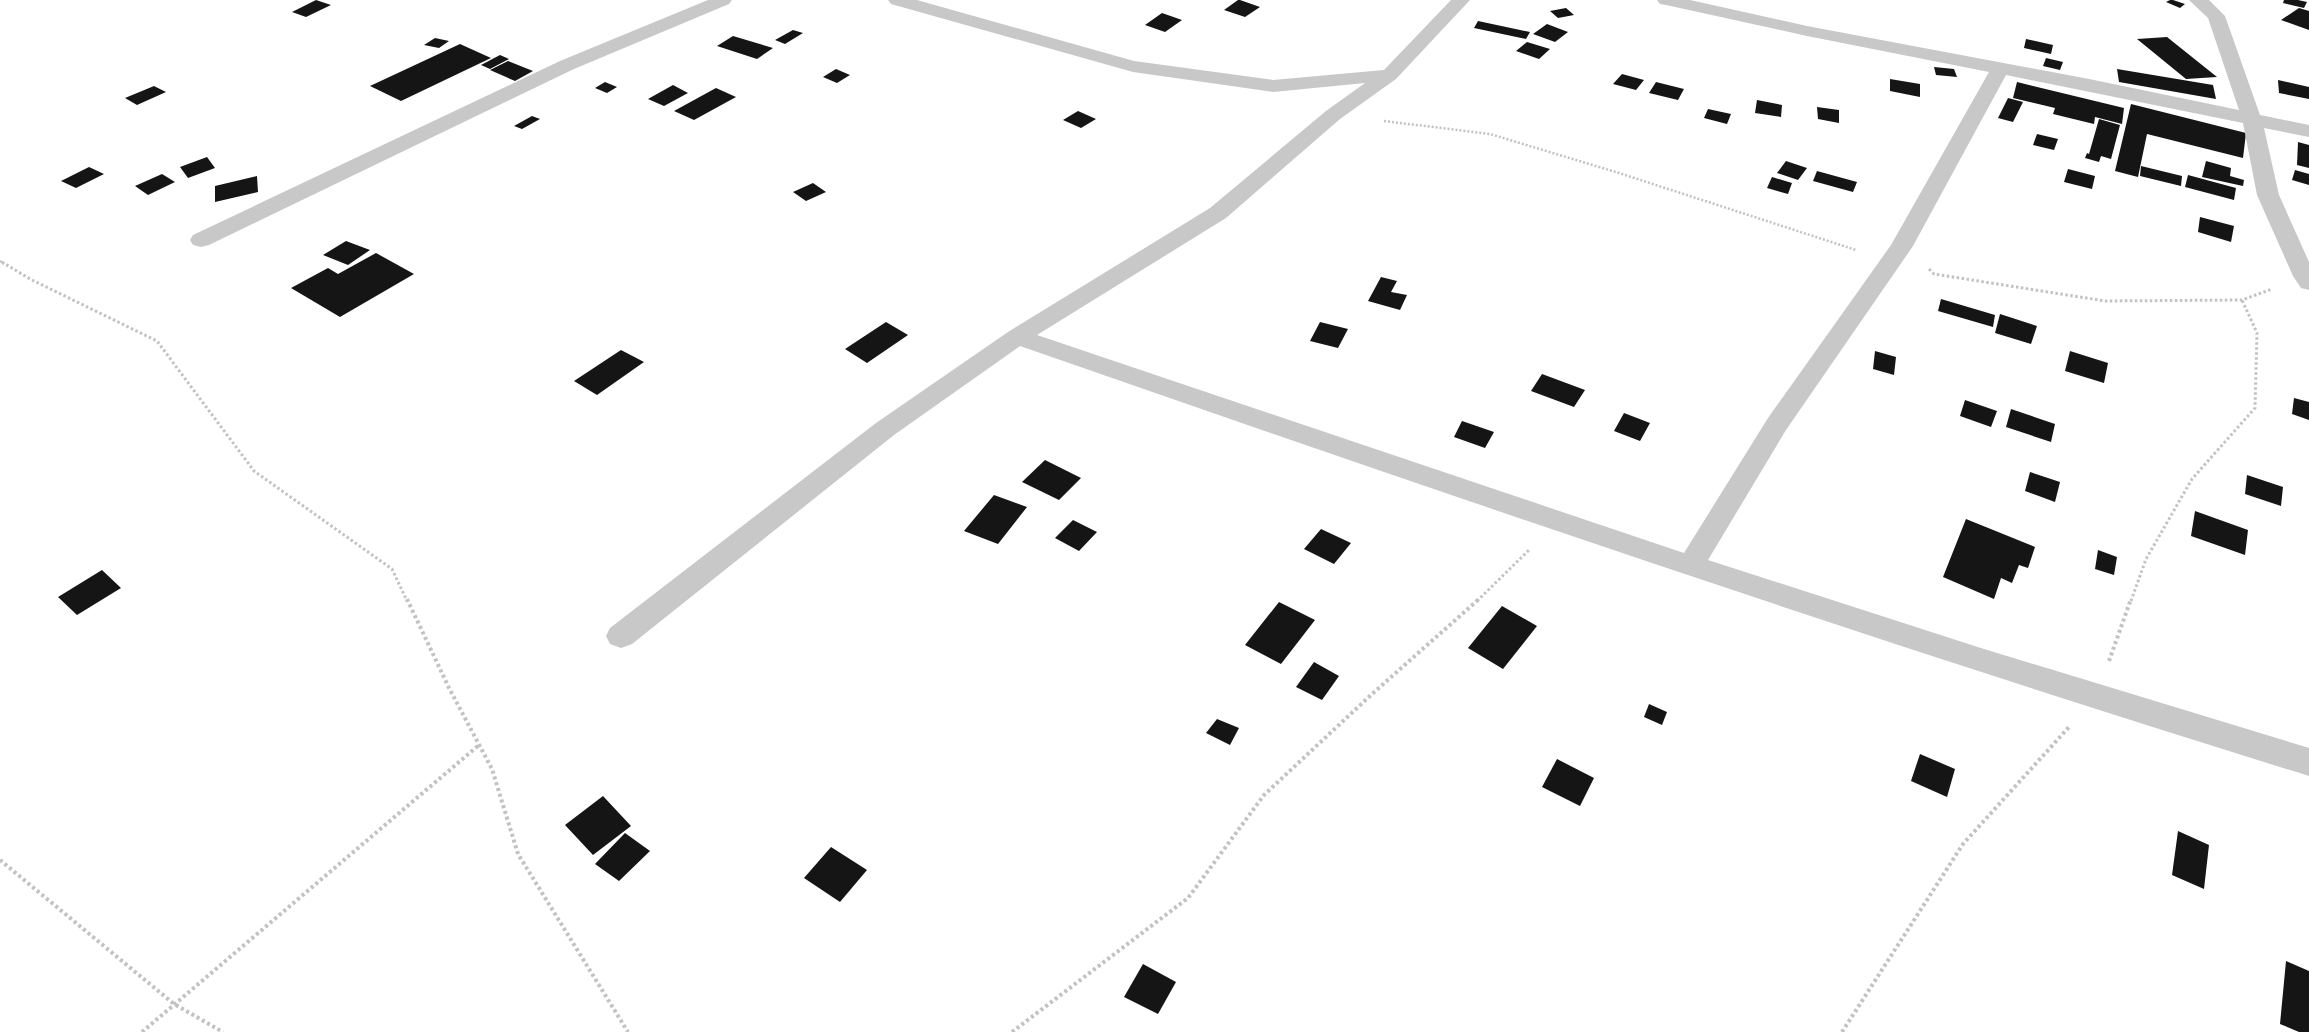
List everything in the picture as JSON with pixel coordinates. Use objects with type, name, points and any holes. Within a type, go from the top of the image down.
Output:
[{"type":"street","points":[[201,240],[567,66],[723,0]]},
{"type":"street","points":[[897,0],[1133,66],[1274,86],[1388,75]]},
{"type":"street","points":[[621,636],[885,429],[1017,338],[1218,213],[1334,115],[1388,75],[1461,0]]},
{"type":"street","points":[[1666,0],[1808,31],[2309,131]]},
{"type":"street","points":[[2198,0],[2216,16],[2252,120],[2268,195],[2306,280]]},
{"type":"street","points":[[1690,566],[1777,424],[1902,246],[2000,69]]},
{"type":"street","points":[[1017,338],[1690,566],[2096,698],[2309,762]]},
{"type":"path","points":[[1334,115],[1490,134],[1619,173],[1858,250],[1902,246],[1934,274],[2105,301],[2242,300],[2306,280]]},
{"type":"path","points":[[0,261],[30,279],[157,341],[254,470],[392,569],[492,769],[518,854],[628,1032]]},
{"type":"path","points":[[1012,1032],[1188,898],[1264,796],[1372,694],[1464,614],[1558,522]]},
{"type":"path","points":[[142,1032],[479,745]]},
{"type":"path","points":[[0,860],[174,1004],[223,1032]]},
{"type":"building","points":[[316,0],[331,5],[306,17],[292,12]]},
{"type":"building","points":[[1238,0],[1260,7],[1245,17],[1224,10]]},
{"type":"building","points":[[2170,0],[2185,4],[2180,8],[2166,2]]},
{"type":"building","points":[[2284,0],[2307,2],[2304,8],[2283,3]]},
{"type":"building","points":[[1566,8],[1574,15],[1558,18],[1550,11]]},
{"type":"building","points":[[2299,8],[2309,11],[2309,30],[2281,20]]},
{"type":"building","points":[[1162,13],[1182,20],[1165,32],[1145,25]]},
{"type":"building","points":[[1478,21],[1530,32],[1526,39],[1474,28]]},
{"type":"building","points":[[1547,24],[1568,32],[1555,42],[1533,34]]},
{"type":"building","points":[[793,30],[803,33],[785,44],[775,40]]},
{"type":"building","points":[[733,36],[773,48],[757,59],[717,46]]},
{"type":"building","points":[[2167,37],[2217,77],[2186,79],[2137,39]]},
{"type":"building","points":[[435,38],[449,41],[439,48],[424,45]]},
{"type":"building","points":[[2026,39],[2053,45],[2051,54],[2024,48]]},
{"type":"building","points":[[1527,42],[1550,49],[1539,59],[1516,51]]},
{"type":"building","points":[[460,44],[491,58],[401,101],[370,86]]},
{"type":"building","points":[[500,55],[509,59],[490,69],[481,65]]},
{"type":"building","points":[[2046,58],[2063,62],[2060,70],[2043,66]]},
{"type":"building","points":[[508,61],[533,71],[515,81],[490,70]]},
{"type":"building","points":[[1934,67],[1954,69],[1957,77],[1936,75]]},
{"type":"building","points":[[836,69],[850,75],[837,83],[823,77]]},
{"type":"building","points":[[2117,69],[2213,85],[2216,99],[2119,82]]},
{"type":"building","points":[[1622,74],[1644,80],[1636,90],[1613,84]]},
{"type":"building","points":[[1890,79],[1920,84],[1920,97],[1890,91]]},
{"type":"building","points":[[2278,80],[2309,87],[2309,99],[2279,93]]},
{"type":"building","points":[[605,82],[617,87],[607,93],[595,88]]},
{"type":"building","points":[[1656,82],[1684,89],[1678,100],[1649,93]]},
{"type":"building","points":[[2017,82],[2124,108],[2122,124],[2095,117],[2094,124],[2053,114],[2055,108],[2013,98]]},
{"type":"building","points":[[673,85],[688,93],[664,106],[648,99]]},
{"type":"building","points":[[154,86],[166,92],[137,105],[125,98]]},
{"type":"building","points":[[716,88],[736,97],[694,120],[674,111]]},
{"type":"building","points":[[2008,98],[2023,102],[2013,122],[1998,118]]},
{"type":"building","points":[[1757,100],[1782,105],[1781,117],[1755,113]]},
{"type":"building","points":[[2131,104],[2246,133],[2243,158],[2147,134],[2138,177],[2115,171]]},
{"type":"building","points":[[1817,107],[1839,110],[1839,123],[1818,119]]},
{"type":"building","points":[[1708,109],[1731,114],[1727,124],[1704,118]]},
{"type":"building","points":[[1078,111],[1096,119],[1081,128],[1063,120]]},
{"type":"building","points":[[532,116],[540,119],[522,129],[514,126]]},
{"type":"building","points":[[2099,119],[2120,125],[2111,159],[2101,156],[2099,162],[2085,158],[2087,153],[2089,154]]},
{"type":"building","points":[[2037,134],[2058,139],[2054,150],[2033,145]]},
{"type":"building","points":[[2298,142],[2309,145],[2309,168],[2297,165]]},
{"type":"building","points":[[207,157],[215,168],[188,178],[180,167]]},
{"type":"building","points":[[1786,161],[1807,168],[1798,180],[1777,173]]},
{"type":"building","points":[[2206,161],[2231,168],[2230,176],[2244,180],[2243,186],[2202,177]]},
{"type":"building","points":[[2141,166],[2182,176],[2181,186],[2140,176]]},
{"type":"building","points":[[89,167],[104,174],[76,188],[61,181]]},
{"type":"building","points":[[2068,169],[2095,176],[2092,189],[2064,182]]},
{"type":"building","points":[[2295,170],[2309,174],[2309,185],[2292,180]]},
{"type":"building","points":[[1817,171],[1857,182],[1853,192],[1813,181]]},
{"type":"building","points":[[162,174],[175,182],[148,195],[135,186]]},
{"type":"building","points":[[2188,175],[2236,188],[2234,200],[2185,187]]},
{"type":"building","points":[[257,176],[258,192],[215,202],[215,186]]},
{"type":"building","points":[[1772,177],[1792,183],[1788,194],[1767,188]]},
{"type":"building","points":[[813,183],[826,192],[806,201],[793,192]]},
{"type":"building","points":[[2200,217],[2234,226],[2231,242],[2198,232]]},
{"type":"building","points":[[346,241],[370,250],[348,265],[323,255]]},
{"type":"building","points":[[376,253],[414,274],[340,317],[291,288],[328,268],[338,274]]},
{"type":"building","points":[[1381,277],[1397,281],[1391,292],[1407,295],[1400,310],[1368,301]]},
{"type":"building","points":[[1941,299],[1995,315],[1993,327],[1938,311]]},
{"type":"building","points":[[2000,314],[2037,326],[2031,344],[1995,333]]},
{"type":"building","points":[[886,322],[908,335],[867,363],[845,349]]},
{"type":"building","points":[[1320,322],[1348,329],[1338,348],[1310,341]]},
{"type":"building","points":[[621,350],[644,362],[597,395],[574,381]]},
{"type":"building","points":[[1875,351],[1896,357],[1894,375],[1873,369]]},
{"type":"building","points":[[2070,351],[2108,363],[2104,383],[2065,371]]},
{"type":"building","points":[[1542,374],[1585,390],[1574,407],[1531,391]]},
{"type":"building","points":[[2294,398],[2309,402],[2309,420],[2292,414]]},
{"type":"building","points":[[1965,400],[1997,411],[1991,427],[1960,416]]},
{"type":"building","points":[[2011,409],[2055,424],[2051,442],[2006,427]]},
{"type":"building","points":[[1624,413],[1650,423],[1640,441],[1614,431]]},
{"type":"building","points":[[1462,421],[1494,432],[1485,448],[1454,437]]},
{"type":"building","points":[[1045,460],[1081,478],[1059,500],[1022,482]]},
{"type":"building","points":[[2030,472],[2060,482],[2055,502],[2025,491]]},
{"type":"building","points":[[2247,475],[2283,487],[2281,506],[2245,494]]},
{"type":"building","points":[[994,495],[1027,507],[998,544],[964,531]]},
{"type":"building","points":[[2195,511],[2248,530],[2245,555],[2191,536]]},
{"type":"building","points":[[1966,519],[2035,547],[2028,568],[2019,565],[2012,583],[2001,578],[1994,599],[1943,577]]},
{"type":"building","points":[[1073,520],[1097,532],[1079,551],[1055,538]]},
{"type":"building","points":[[1321,529],[1351,543],[1334,564],[1304,549]]},
{"type":"building","points":[[2098,550],[2117,557],[2114,575],[2095,569]]},
{"type":"building","points":[[102,570],[121,588],[77,615],[58,597]]},
{"type":"building","points":[[1279,602],[1315,620],[1281,664],[1245,645]]},
{"type":"building","points":[[1502,606],[1537,626],[1503,669],[1468,648]]},
{"type":"building","points":[[1314,662],[1339,676],[1322,700],[1296,687]]},
{"type":"building","points":[[1649,704],[1667,712],[1662,725],[1644,717]]},
{"type":"building","points":[[1217,719],[1239,728],[1230,745],[1206,733]]},
{"type":"building","points":[[1920,754],[1955,769],[1947,797],[1911,781]]},
{"type":"building","points":[[1557,759],[1594,778],[1580,806],[1542,787]]},
{"type":"building","points":[[603,796],[631,826],[593,855],[565,825]]},
{"type":"building","points":[[2178,831],[2209,845],[2204,889],[2172,875]]},
{"type":"building","points":[[625,833],[650,851],[619,881],[595,864]]},
{"type":"building","points":[[831,847],[867,870],[840,902],[804,878]]},
{"type":"building","points":[[2286,961],[2309,971],[2309,1032],[2299,1032],[2280,1024]]},
{"type":"building","points":[[1143,964],[1176,982],[1158,1014],[1124,997]]}]
